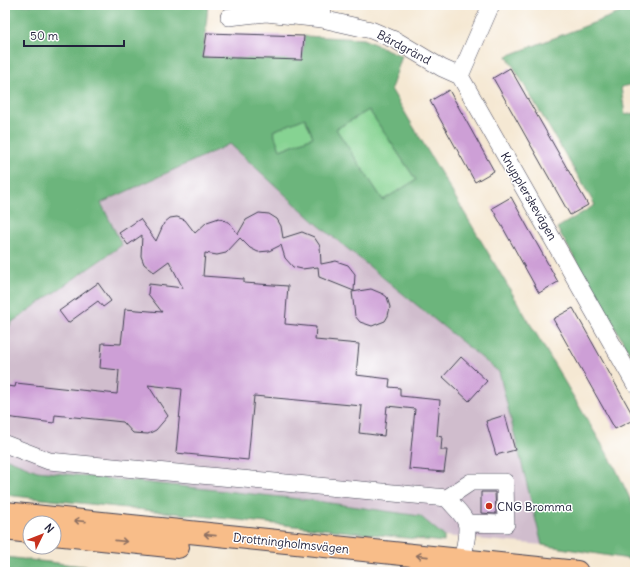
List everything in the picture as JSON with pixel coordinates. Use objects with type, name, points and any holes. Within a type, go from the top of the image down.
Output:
[{"type":"main road","name":"Drottningholmsvägen","points":[[5,513],[461,566],[577,572]]},
{"type":"main road","points":[[5,529],[22,531]]},
{"type":"main road","name":"Drottningholmsvägen","points":[[62,535],[430,572]]},
{"type":"street","points":[[460,76],[491,5]]},
{"type":"street","name":"Bårdgränd","points":[[229,17],[266,13],[322,12],[397,41],[442,68],[460,76]]},
{"type":"street","name":"Knypplerskevägen","points":[[460,76],[635,384]]},
{"type":"street","points":[[5,444],[49,461],[447,498],[471,482],[505,482],[506,524],[466,523]]},
{"type":"street","points":[[447,498],[466,523],[465,546],[461,566]]},
{"type":"shaded area","points":[[230,144],[316,223],[499,372],[542,545],[444,536],[420,516],[309,500],[37,471],[5,458],[5,332],[101,203]]},
{"type":"green space","points":[[5,5],[208,5],[203,57],[302,59],[304,36],[363,39],[402,56],[391,89],[614,465],[635,509],[635,560],[542,545],[499,372],[316,223],[230,144],[101,203],[122,245],[12,322],[5,332]],"holes":[[[369,110],[416,180],[383,200],[336,129]],[[305,118],[313,137],[280,150],[273,131]]]},
{"type":"green space","points":[[635,7],[635,84],[621,87],[625,115],[635,113],[635,362],[557,228],[595,205],[507,56]]},
{"type":"green space","points":[[369,110],[416,180],[383,200],[336,129]]},
{"type":"green space","points":[[305,118],[313,137],[280,150],[273,131]]},
{"type":"green space","points":[[5,458],[37,471],[309,500],[420,516],[444,536],[444,542],[5,495]]},
{"type":"green space","points":[[5,557],[135,572],[5,572]]},
{"type":"building","points":[[207,33],[304,36],[302,60],[203,57]]},
{"type":"building","points":[[510,68],[588,205],[570,215],[493,78]]},
{"type":"building","points":[[449,90],[494,171],[475,182],[430,101]]},
{"type":"building","points":[[511,197],[558,282],[539,293],[492,208]]},
{"type":"building","points":[[259,213],[269,214],[277,219],[281,226],[283,238],[302,232],[314,237],[320,246],[321,264],[336,261],[348,265],[355,274],[354,291],[319,277],[318,267],[302,269],[293,267],[285,258],[281,245],[269,251],[258,252],[250,248],[240,238],[226,253],[217,255],[205,253],[203,276],[244,279],[244,283],[288,286],[285,324],[316,327],[315,340],[359,344],[356,375],[390,379],[389,387],[400,388],[400,396],[440,400],[437,436],[442,437],[441,450],[447,450],[444,472],[409,469],[415,409],[387,406],[384,436],[359,433],[362,406],[254,396],[248,460],[176,453],[182,389],[148,385],[168,416],[156,430],[148,434],[133,433],[123,422],[55,415],[54,423],[5,417],[7,386],[15,387],[16,383],[117,394],[119,370],[100,368],[102,343],[121,344],[125,309],[162,312],[148,294],[149,284],[183,288],[169,261],[154,272],[144,264],[141,256],[142,235],[128,245],[119,233],[140,219],[156,241],[164,223],[170,218],[177,217],[185,220],[195,233],[207,222],[219,218],[230,223],[238,234],[246,220]]},
{"type":"building","points":[[98,283],[111,301],[103,307],[98,301],[68,323],[59,311]]},
{"type":"building","points":[[371,289],[387,297],[390,307],[385,321],[372,326],[360,322],[355,316],[352,292]]},
{"type":"building","points":[[573,308],[635,419],[615,429],[553,319]]},
{"type":"building","points":[[461,357],[487,381],[469,401],[443,377]]},
{"type":"building","points":[[505,415],[515,450],[496,455],[486,421]]},
{"type":"building","name":"CNG Bromma","points":[[481,492],[495,492],[496,514],[481,513]]},
{"type":"place","name":"CNG Bromma","points":[[489,506]]}]
